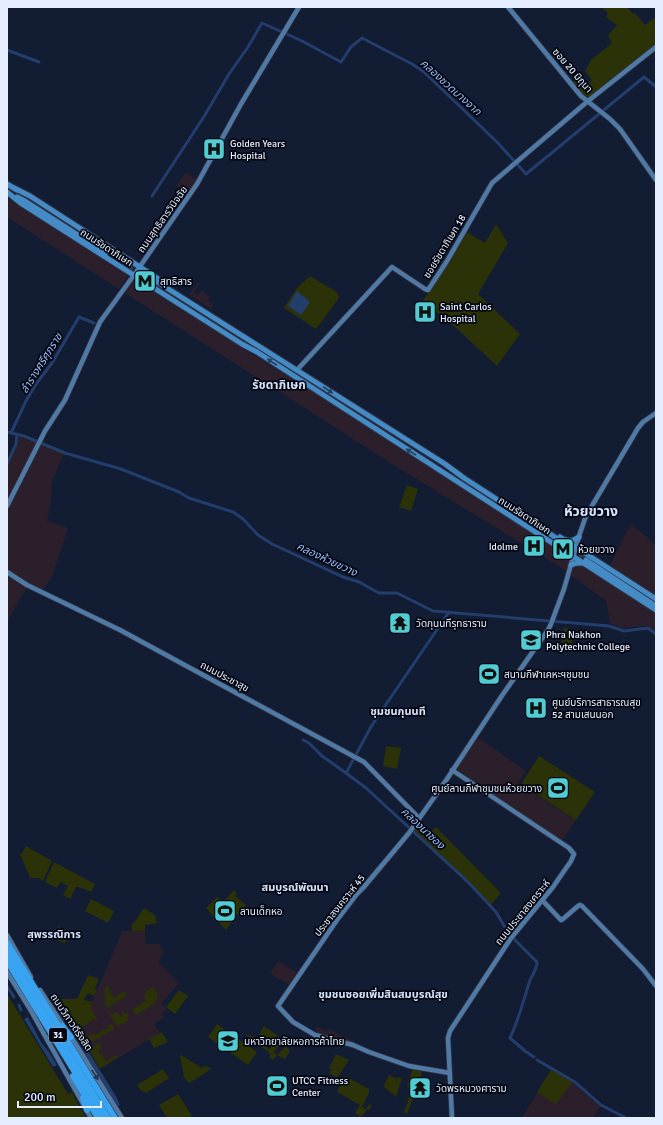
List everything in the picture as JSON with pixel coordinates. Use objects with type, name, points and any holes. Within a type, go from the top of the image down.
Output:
[{"type":"highway","name":"ถนนวิภาวดีรังสิต","points":[[7,943],[115,1118]]},
{"type":"highway","name":"31","points":[[7,953],[108,1118]]},
{"type":"highway","name":"31","points":[[7,962],[103,1118]]},
{"type":"highway","name":"31","points":[[7,967],[98,1118]]},
{"type":"highway","points":[[48,1010],[71,1037]]},
{"type":"highway","points":[[78,1086],[87,1110]]},
{"type":"main road","name":"ถนนรัชดาภิเษก","points":[[7,184],[30,196],[124,262],[134,275],[150,279],[247,336],[260,346],[450,468],[560,543],[573,557],[586,559],[656,599]]},
{"type":"main road","name":"ถนนรัชดาภิเษก","points":[[9,193],[22,204],[124,262],[140,267],[150,279],[242,344],[257,352],[460,484],[560,543],[576,548],[586,559],[656,610]]},
{"type":"main road","points":[[560,543],[572,541],[579,537]]},
{"type":"main road","name":"ถนนรัชดาภิเษก","points":[[586,559],[656,602]]},
{"type":"main road","name":"ถนนรัชดาภิเษก","points":[[586,559],[656,606]]},
{"type":"main road","points":[[571,565],[586,559]]},
{"type":"street","name":"ถนนสุทธิสารวินิจฉัย","points":[[7,506],[39,442],[65,400],[100,322],[140,267],[200,179],[241,104],[299,7]]},
{"type":"street","name":"ซอย 20 มิถุนา","points":[[508,7],[581,96],[620,129],[656,180]]},
{"type":"street","name":"ซอยรัชดาภิเษก 18","points":[[298,370],[392,267],[428,290],[490,186],[588,101],[656,47]]},
{"type":"street","points":[[419,818],[551,624],[584,522],[590,508],[616,467],[638,428],[643,422],[656,413]]},
{"type":"street","name":"ถนนประชาสุข","points":[[7,572],[27,585],[124,632],[354,757],[367,765],[376,776],[419,818]]},
{"type":"street","name":"ถนนประชาสงเคราะห์","points":[[452,770],[561,843],[573,852],[574,856],[542,900],[512,937],[463,1008],[450,1031],[448,1038],[452,1118]]},
{"type":"street","name":"ประชาสงเคราะห์ 45","points":[[419,818],[409,833],[337,920],[278,1006],[292,1022],[315,1035],[353,1045],[409,1066],[450,1073]]},
{"type":"street","points":[[542,900],[561,920],[578,906],[582,906],[643,969],[656,986]]},
{"type":"street","name":"ถนนวิภาวดีรังสิต","points":[[7,935],[48,1004],[71,1037],[122,1118]]},
{"type":"street","name":"31","points":[[7,972],[30,1009],[91,1118]]},
{"type":"shaded area","points":[[186,172],[197,180],[187,194],[176,186]]},
{"type":"shaded area","points":[[7,198],[128,275],[119,289],[7,217]]},
{"type":"shaded area","points":[[134,280],[427,464],[656,612],[656,630],[644,626],[622,628],[610,623],[606,601],[565,570],[392,464],[125,293]]},
{"type":"shaded area","points":[[198,282],[200,284],[194,292],[198,295],[202,290],[210,297],[207,300],[213,305],[211,309],[189,295]]},
{"type":"shaded area","points":[[19,436],[64,453],[52,482],[51,503],[47,521],[68,528],[51,579],[39,594],[26,588],[7,622],[7,467],[18,443]]},
{"type":"shaded area","points":[[631,524],[656,545],[656,595],[609,567]]},
{"type":"shaded area","points":[[476,736],[526,771],[518,783],[576,820],[562,841],[456,769]]},
{"type":"shaded area","points":[[145,930],[146,944],[160,944],[163,952],[158,962],[179,983],[161,1004],[167,1009],[162,1013],[164,1017],[154,1024],[160,1033],[100,1069],[57,999],[76,998],[92,1002],[122,931]]},
{"type":"shaded area","points":[[278,961],[299,973],[290,985],[272,975],[271,972]]},
{"type":"shaded area","points":[[317,1027],[327,1031],[328,1029],[355,1042],[354,1044],[315,1033]]},
{"type":"shaded area","points":[[551,1070],[569,1079],[594,1101],[601,1105],[593,1118],[522,1118]]},
{"type":"green space","points":[[601,7],[627,7],[633,14],[635,13],[645,25],[654,18],[656,20],[656,45],[589,99],[572,83],[577,79],[582,84],[585,82],[587,85],[592,80],[585,71],[591,60],[612,43],[608,35],[617,25],[606,17],[608,13]]},
{"type":"green space","points":[[496,224],[508,243],[478,294],[520,334],[497,366],[455,327],[423,301],[465,231],[485,243]]},
{"type":"green space","points":[[310,276],[337,292],[339,298],[316,329],[284,308],[297,288]]},
{"type":"green space","points":[[407,485],[418,489],[411,511],[399,507]]},
{"type":"green space","points":[[564,628],[574,630],[571,648],[561,646]]},
{"type":"green space","points":[[386,746],[401,748],[397,769],[383,766]]},
{"type":"green space","name":"ศูนย์ลานกีฬาชุมชนห้วยขวาง","points":[[539,756],[595,792],[576,820],[521,784]]},
{"type":"green space","points":[[420,820],[432,831],[436,827],[501,893],[491,905],[413,830]]},
{"type":"green space","points":[[26,846],[52,861],[43,881],[39,878],[30,878],[20,854],[22,854]]},
{"type":"green space","points":[[54,862],[95,884],[91,892],[76,887],[70,899],[63,895],[68,886],[60,882],[57,888],[45,882]]},
{"type":"green space","name":"ลานเด็กหอ","points":[[234,890],[237,893],[235,896],[246,905],[239,915],[237,914],[226,930],[206,908],[217,897],[223,902]]},
{"type":"green space","points":[[91,899],[114,911],[108,923],[85,911]]},
{"type":"green space","points":[[144,908],[155,915],[157,923],[145,925],[145,930],[132,931],[131,925]]},
{"type":"green space","points":[[58,927],[70,931],[66,942],[64,943],[50,937],[52,932],[56,933]]},
{"type":"green space","points":[[88,975],[99,979],[94,996],[88,993],[84,1000],[92,1002],[91,1008],[97,1020],[96,1021],[94,1019],[82,1027],[83,1029],[81,1033],[85,1037],[95,1035],[110,1027],[110,1024],[113,1024],[114,1027],[113,1030],[85,1045],[57,999],[77,999]]},
{"type":"green space","points":[[108,985],[114,998],[124,991],[126,996],[107,1008],[105,987]]},
{"type":"green space","points":[[151,988],[154,988],[157,993],[158,998],[156,1002],[136,1015],[132,1010],[146,1001],[143,995],[147,994],[145,992]]},
{"type":"green space","points":[[179,990],[188,996],[175,1014],[166,1007]]},
{"type":"green space","points":[[7,994],[68,1094],[72,1092],[87,1118],[7,1118]]},
{"type":"green space","points":[[107,1008],[111,1015],[117,1012],[121,1017],[123,1016],[123,1011],[125,1014],[128,1013],[129,1016],[127,1017],[128,1021],[118,1026],[112,1018]]},
{"type":"green space","points":[[217,1024],[257,1052],[248,1065],[208,1037]]},
{"type":"green space","points":[[264,1026],[278,1036],[278,1039],[282,1042],[274,1052],[277,1055],[273,1060],[269,1057],[269,1052],[260,1046],[261,1044],[245,1035],[259,1038],[264,1042],[268,1049],[271,1048],[267,1041],[259,1035]]},
{"type":"green space","points":[[162,1032],[168,1042],[154,1048],[149,1039]]},
{"type":"green space","points":[[98,1043],[102,1045],[99,1050],[99,1055],[102,1054],[106,1061],[115,1056],[119,1056],[100,1069],[89,1050]]},
{"type":"green space","points":[[286,1046],[290,1051],[285,1059],[277,1055]]},
{"type":"green space","points":[[336,1054],[349,1060],[337,1078],[329,1073],[332,1069],[329,1068]]},
{"type":"green space","points":[[181,1055],[202,1068],[204,1066],[211,1068],[189,1083],[184,1077]]},
{"type":"green space","points":[[413,1068],[422,1070],[421,1078],[407,1114],[404,1112],[412,1089],[407,1087]]},
{"type":"green space","points":[[163,1069],[169,1078],[146,1093],[141,1091],[137,1085]]},
{"type":"green space","points":[[551,1070],[572,1082],[556,1104],[537,1092]]},
{"type":"green space","points":[[389,1075],[397,1079],[398,1077],[402,1078],[396,1097],[385,1088],[384,1085]]},
{"type":"green space","points":[[345,1076],[369,1089],[369,1093],[362,1107],[366,1109],[369,1104],[372,1106],[369,1110],[367,1109],[362,1117],[355,1113],[360,1105],[337,1092]]},
{"type":"green space","points":[[178,1094],[192,1116],[189,1118],[167,1118],[159,1105]]},
{"type":"water","points":[[297,291],[310,302],[301,315],[288,306]]},
{"type":"water","points":[[54,996],[83,1044],[81,1045],[82,1048],[65,1021],[49,1000]]},
{"type":"water","points":[[28,1017],[41,1042],[57,1065],[53,1067],[24,1019]]},
{"type":"water","points":[[88,1051],[117,1098],[120,1105],[117,1107],[84,1054]]},
{"type":"waterway","name":"คลองชวดบางจาก","points":[[152,196],[205,115],[262,23],[300,40],[341,62],[351,47],[362,38],[412,64],[424,72],[497,142],[526,174],[644,77],[656,87]]},
{"type":"waterway","points":[[7,50],[39,62]]},
{"type":"waterway","name":"ลำรางศรีศุภราช","points":[[11,433],[26,401],[36,384],[52,363],[79,317],[94,323]]},
{"type":"waterway","name":"คลองห้วยขวาง","points":[[7,432],[24,436],[65,453],[121,469],[179,492],[189,498],[233,512],[243,519],[258,535],[272,544],[343,577],[359,582],[379,593],[397,593],[433,611],[609,626],[624,631],[648,628],[656,634]]},
{"type":"waterway","points":[[7,464],[16,444],[17,435]]},
{"type":"waterway","name":"คลองนาซอง","points":[[449,612],[372,725],[346,773],[366,788],[468,882],[496,912],[513,938],[537,962],[536,969],[530,980],[519,1016],[510,1038],[534,1057]]},
{"type":"waterway","points":[[303,740],[309,743],[322,756],[346,773]]},
{"type":"waterway","points":[[7,986],[14,997]]},
{"type":"waterway","points":[[19,1005],[21,1010]]},
{"type":"waterway","points":[[80,1042],[87,1054]]},
{"type":"waterway","name":"คลองนาซอง","points":[[537,1060],[575,1082],[601,1105],[626,1118]]},
{"type":"tunnel","points":[[122,263],[149,280]]},
{"type":"tunnel","points":[[561,541],[587,558]]},
{"type":"place","name":"Golden Years Hospital","points":[[214,149]]},
{"type":"place","name":"สุทธิสาร","points":[[145,281]]},
{"type":"place","name":"Saint Carlos Hospital","points":[[425,312]]},
{"type":"place","name":"Idolme","points":[[534,546]]},
{"type":"place","name":"ห้วยขวาง","points":[[563,549]]},
{"type":"place","name":"วัดกุนนทีรุทธาราม","points":[[400,623]]},
{"type":"place","name":"Phra Nakhon Polytechnic College","points":[[531,640]]},
{"type":"place","name":"สนามกีฬาเคหะฯชุมชน","points":[[489,674]]},
{"type":"place","name":"ศูนย์บริการสาธารณสุข 52 สามเสนนอก","points":[[536,708]]},
{"type":"place","name":"ศูนย์ลานกีฬาชุมชนห้วยขวาง","points":[[558,788]]},
{"type":"place","name":"ลานเด็กหอ","points":[[225,911]]},
{"type":"place","name":"มหาวิทยาลัยหอการค้าไทย","points":[[228,1041]]},
{"type":"place","name":"UTCC Fitness Center","points":[[277,1086]]},
{"type":"place","name":"วัดพรหมวงศาราม","points":[[420,1088]]},
{"type":"district","name":"รัชดาภิเษก","points":[[279,385]]},
{"type":"district","name":"ห้วยขวาง","points":[[591,511]]},
{"type":"district","name":"ชุมชนกุนนที","points":[[398,711]]},
{"type":"district","name":"สมบูรณ์พัฒนา","points":[[295,887]]},
{"type":"district","name":"สุพรรณิการ","points":[[54,934]]},
{"type":"district","name":"ชุมชนซอยเพิ่มสินสมบูรณ์สุข","points":[[383,994]]}]
